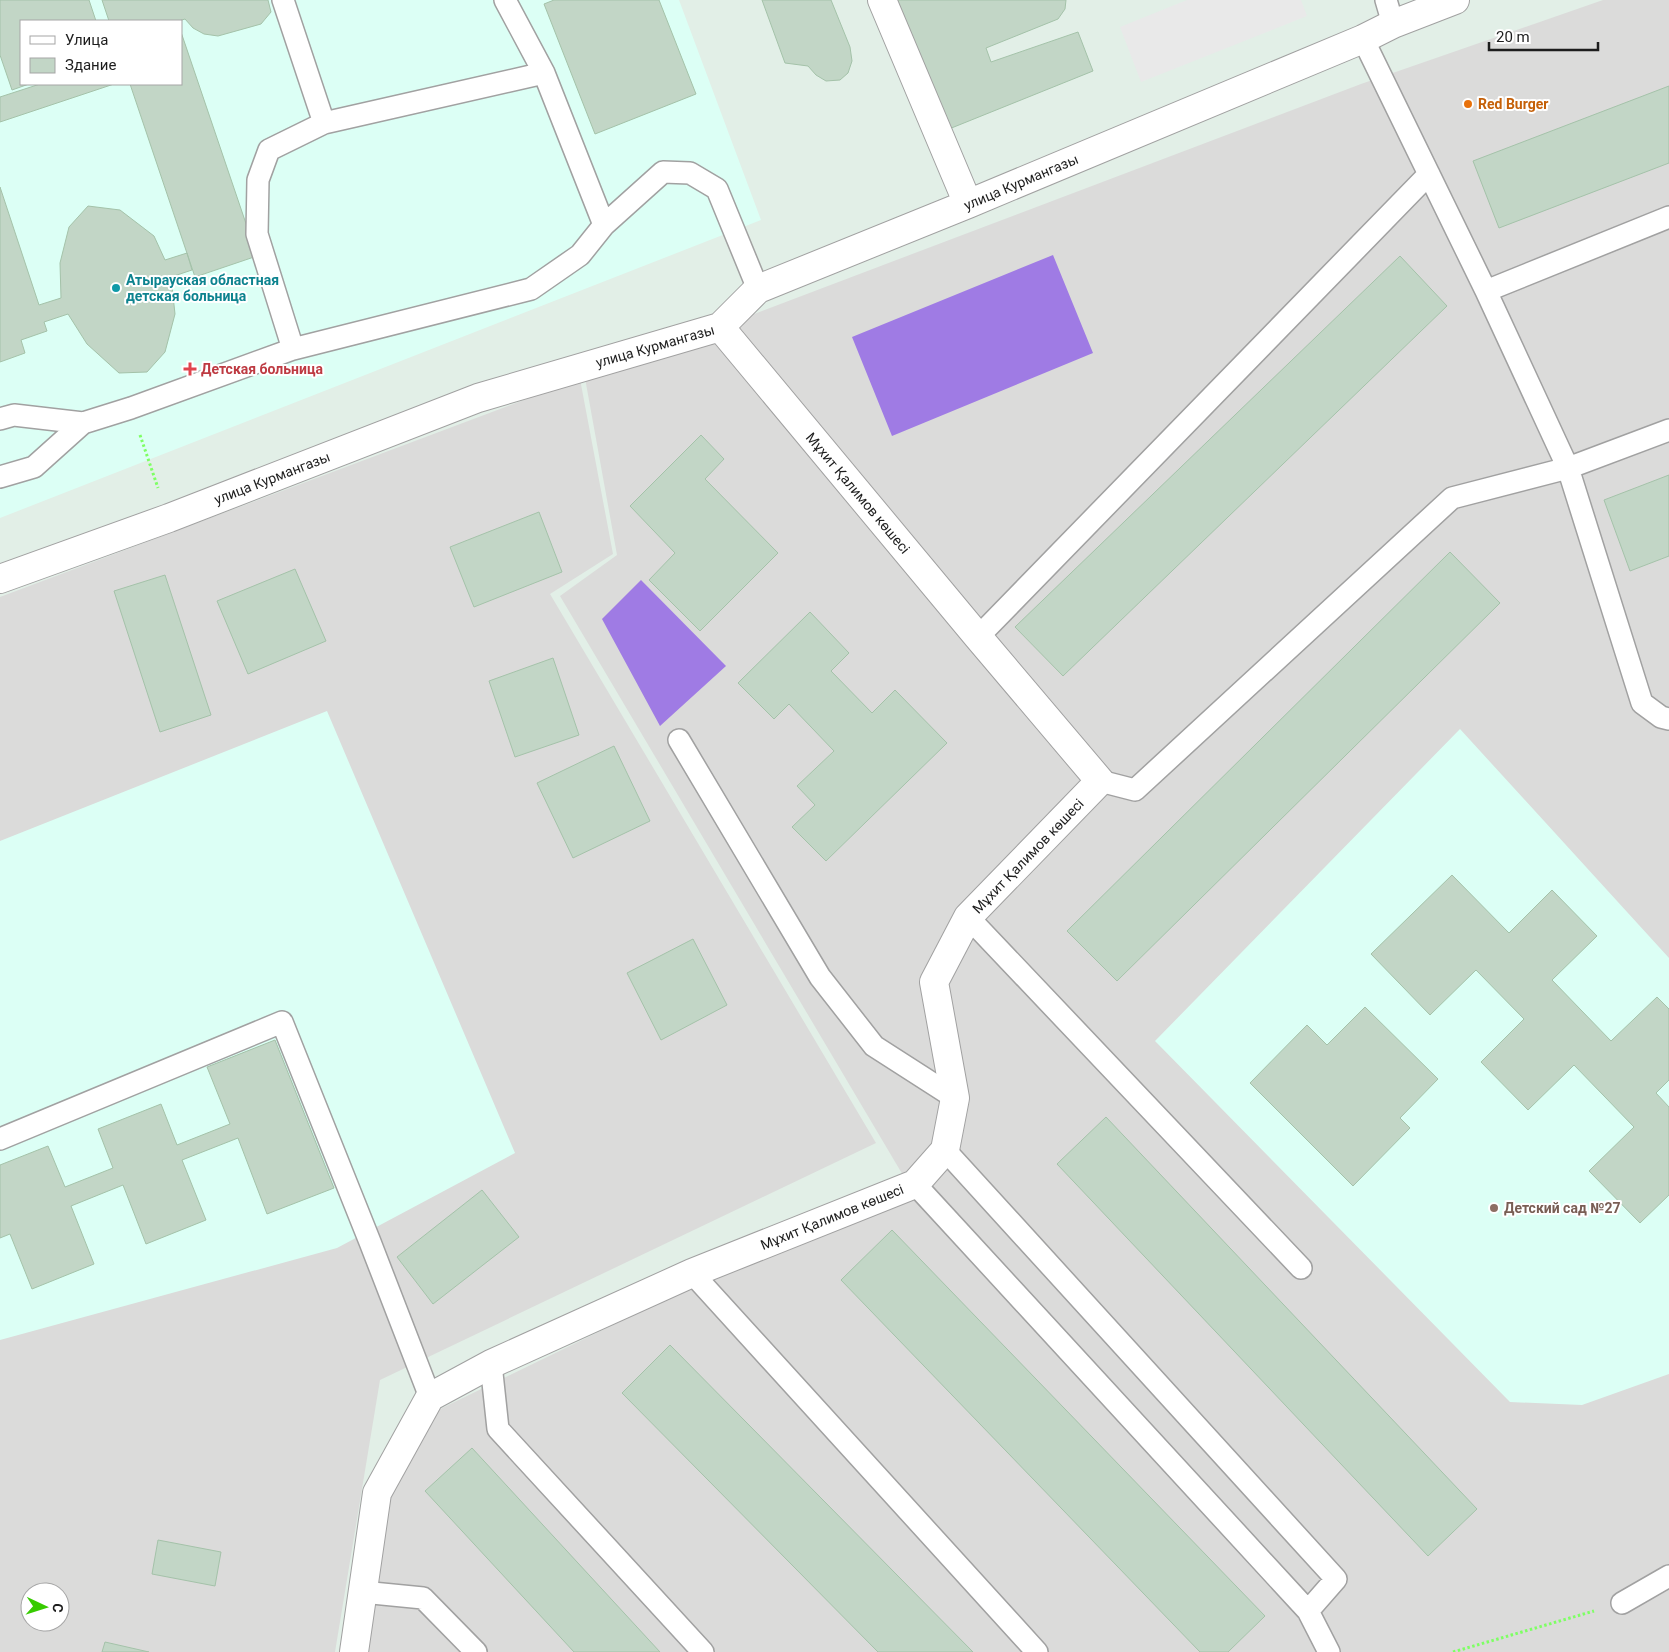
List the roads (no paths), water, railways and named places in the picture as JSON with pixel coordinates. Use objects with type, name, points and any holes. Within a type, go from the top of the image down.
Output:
[{"type":"street","points":[[882,0],[968,204]]},
{"type":"street","name":"улица Курмангазы","points":[[0,579],[169,518],[478,398],[720,326],[758,289],[968,204],[1363,39],[1390,12],[1455,0]]},
{"type":"street","name":"Мұхит Қалимов көшесі","points":[[430,1397],[491,1364],[692,1273],[915,1184],[946,1150],[955,1098],[934,982],[968,917],[1100,781],[720,326]]},
{"type":"street","points":[[354,1652],[377,1493],[430,1397]]},
{"type":"lane","points":[[283,0],[324,123]]},
{"type":"lane","points":[[505,0],[544,73],[604,225]]},
{"type":"lane","points":[[1363,39],[1486,291],[1568,468],[1642,704],[1661,717],[1669,719]]},
{"type":"lane","points":[[293,349],[256,234],[258,180],[269,150],[324,123],[544,73]]},
{"type":"lane","points":[[0,419],[14,415],[82,423],[131,408],[293,349],[531,289],[580,255],[604,225],[662,172],[690,173],[717,189],[758,289]]},
{"type":"lane","points":[[978,637],[1429,174]]},
{"type":"lane","points":[[1486,291],[1669,217]]},
{"type":"lane","points":[[0,477],[34,467],[82,423]]},
{"type":"lane","points":[[1100,781],[1134,790],[1452,498],[1568,468],[1669,430]]},
{"type":"lane","points":[[679,740],[820,977],[874,1046],[955,1098]]},
{"type":"lane","points":[[968,917],[1301,1268]]},
{"type":"lane","points":[[0,1139],[282,1022],[430,1397]]},
{"type":"lane","points":[[946,1150],[1336,1579],[1308,1611]]},
{"type":"lane","points":[[915,1184],[1308,1611],[1329,1652]]},
{"type":"lane","points":[[692,1273],[1038,1652]]},
{"type":"lane","points":[[491,1364],[498,1430],[703,1652]]},
{"type":"lane","points":[[1622,1603],[1669,1576]]},
{"type":"lane","points":[[362,1592],[423,1598],[476,1652]]},
{"type":"place","name":"Red Burger","points":[[1468,104]]},
{"type":"place","name":"Атырауская областная детская больница","points":[[116,288]]},
{"type":"place","name":"Детская больница","points":[[190,369]]},
{"type":"place","name":"Детский сад №27","points":[[1494,1208]]}]
